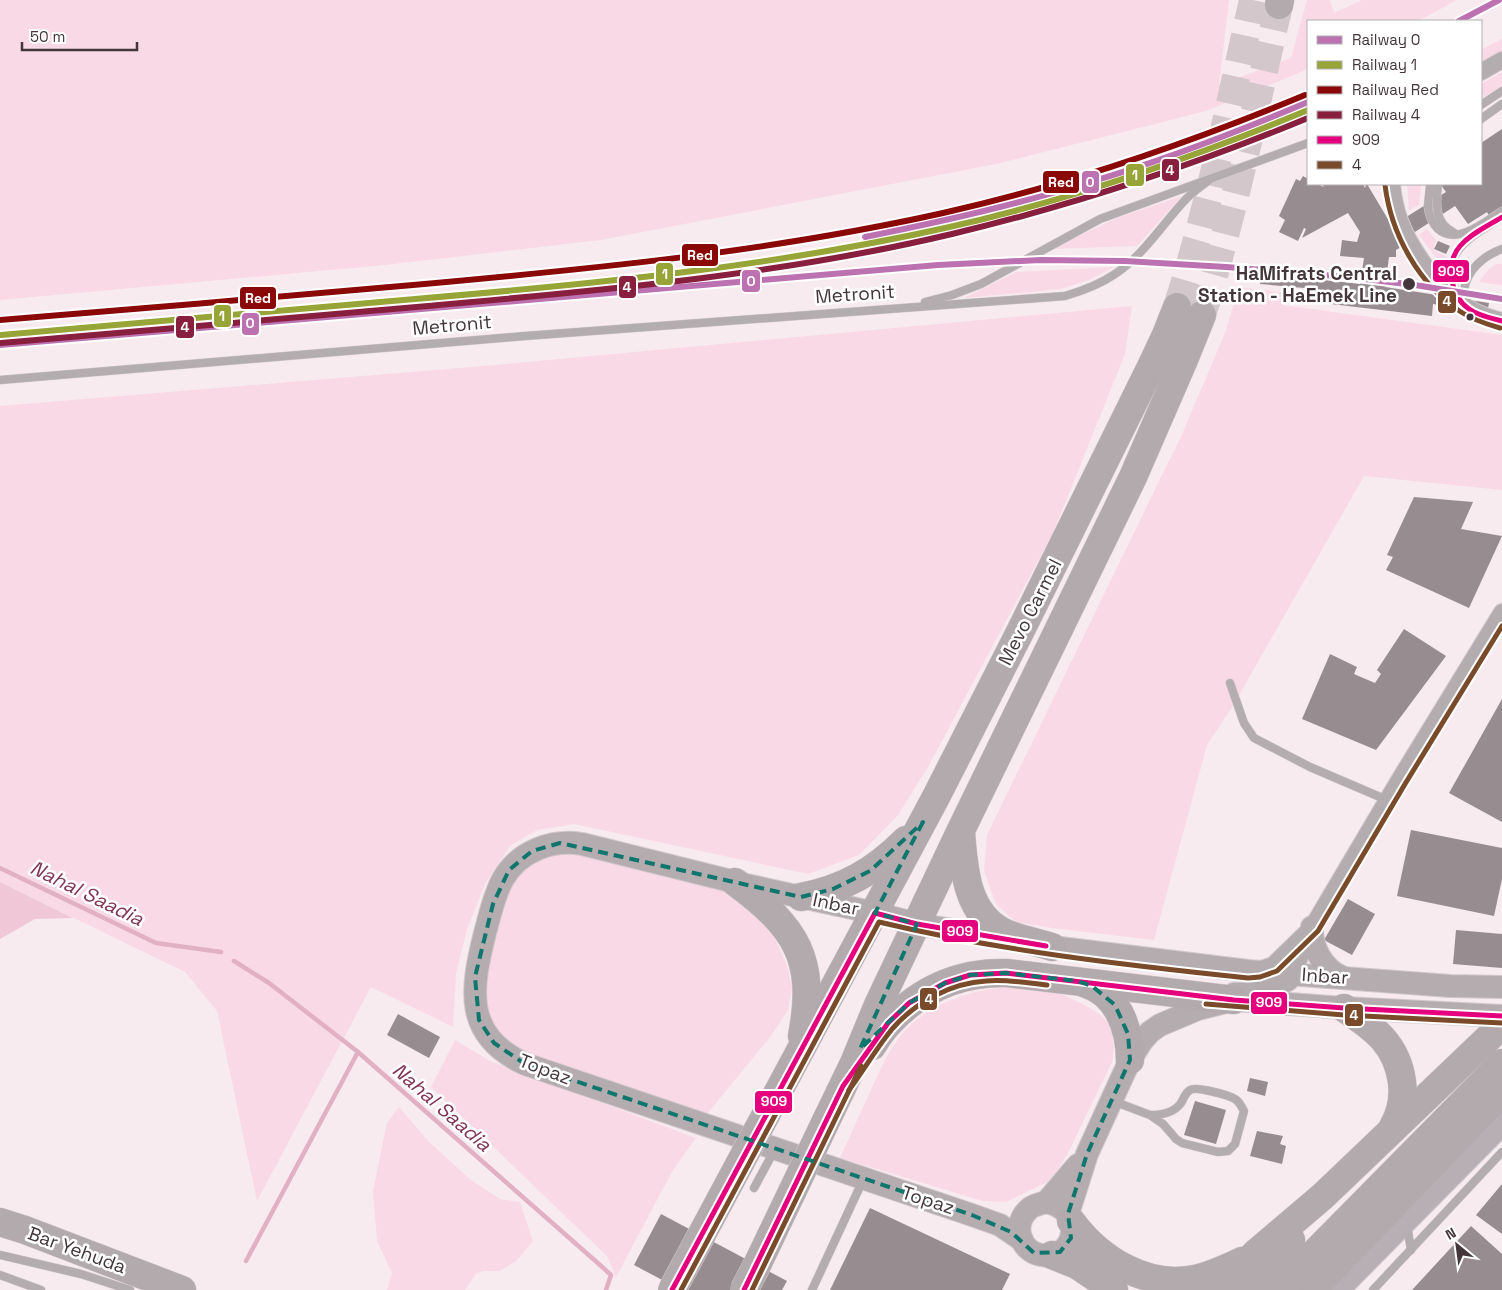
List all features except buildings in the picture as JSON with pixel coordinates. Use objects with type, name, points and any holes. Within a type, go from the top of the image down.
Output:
[{"type":"highway","name":"Mevo Carmel","points":[[672,1290],[922,822],[1021,630],[1166,335],[1189,311],[1168,398],[1133,477],[961,830],[878,1005],[843,1086]]},
{"type":"highway","points":[[801,897],[833,889],[870,871],[889,857],[922,822]]},
{"type":"highway","points":[[961,830],[966,881],[974,902],[980,911],[1003,932],[1052,947]]},
{"type":"highway","points":[[735,882],[774,913],[785,926],[798,948],[806,978],[807,1000],[797,1057]]},
{"type":"highway","points":[[744,1290],[843,1086],[888,1023],[909,1004],[945,983],[958,978],[986,973],[1006,973],[1234,1000]]},
{"type":"highway","points":[[1077,982],[1092,986],[1115,1005],[1128,1034],[1130,1060]]},
{"type":"highway","points":[[1344,1008],[1365,1022],[1381,1036],[1398,1060],[1403,1098],[1400,1112],[1389,1133]]},
{"type":"highway","points":[[1219,1290],[1256,1253],[1323,1196],[1502,1025]]},
{"type":"highway","points":[[1281,1287],[1502,1063]]},
{"type":"highway","points":[[1312,1290],[1502,1092]]},
{"type":"highway","points":[[1248,1290],[1282,1254],[1323,1196]]},
{"type":"highway","points":[[1070,1218],[1092,1246],[1110,1260],[1132,1272],[1149,1278],[1167,1280],[1196,1279],[1240,1262],[1256,1253]]},
{"type":"highway","name":"Bar Yehuda","points":[[8,1224],[182,1290]]},
{"type":"highway","points":[[1052,1255],[1077,1264],[1114,1290]]},
{"type":"main road","points":[[1336,1290],[1502,1122]]},
{"type":"street","points":[[1482,71],[1502,60]]},
{"type":"street","points":[[1392,185],[1394,203],[1400,224],[1412,246],[1439,284],[1466,307],[1502,321]]},
{"type":"street","points":[[1171,993],[1265,990],[1290,982],[1312,927],[1502,612]]},
{"type":"street","name":"Topaz","points":[[735,882],[571,842],[532,851],[509,870],[498,889],[490,914],[475,977],[475,1007],[486,1033],[504,1051],[525,1064],[972,1215],[1000,1225],[1022,1240]]},
{"type":"street","name":"Inbar","points":[[735,882],[875,912],[917,924],[1052,947],[1248,971],[1450,986],[1502,987]]},
{"type":"street","points":[[1248,971],[1273,965],[1312,927]]},
{"type":"street","points":[[1312,927],[1313,942],[1321,958],[1331,971],[1342,977]]},
{"type":"street","name":"Inbar","points":[[1087,1154],[1130,1060],[1142,1041],[1160,1025],[1198,1009],[1234,1000],[1502,1016]]},
{"type":"street","points":[[1087,1154],[1070,1218],[1071,1238],[1060,1252],[1052,1255],[1034,1253],[1022,1240],[1019,1232],[1023,1215],[1037,1205],[1087,1154]]},
{"type":"street","points":[[972,1215],[1013,1213],[1037,1205],[1054,1204],[1070,1218]]},
{"type":"lane","points":[[1482,104],[1502,91]]},
{"type":"lane","points":[[1482,118],[1502,104]]},
{"type":"lane","name":"Metronit","points":[[906,307],[968,290],[1100,218],[1307,144]]},
{"type":"lane","name":"Metronit","points":[[0,380],[515,336],[1065,296],[1091,287],[1126,266],[1188,197],[1208,181]]},
{"type":"lane","points":[[1430,185],[1428,207],[1432,221],[1448,234],[1475,235]]},
{"type":"lane","points":[[1438,185],[1436,205],[1439,218],[1445,227],[1458,234],[1477,227],[1502,211]]},
{"type":"lane","points":[[1466,307],[1456,291],[1451,266],[1459,247],[1502,217]]},
{"type":"lane","points":[[1466,307],[1464,289],[1470,272],[1484,258],[1502,248]]},
{"type":"lane","points":[[1230,683],[1244,723],[1254,738],[1310,767],[1387,800]]},
{"type":"lane","points":[[1112,1100],[1150,1115],[1182,1143],[1218,1152],[1228,1150],[1235,1144],[1244,1111],[1240,1103],[1233,1098],[1196,1088],[1189,1090],[1182,1102],[1172,1112],[1162,1115],[1150,1115]]},
{"type":"lane","points":[[754,1188],[775,1149]]},
{"type":"lane","points":[[1374,1290],[1502,1152]]},
{"type":"lane","points":[[812,1290],[864,1179]]},
{"type":"lane","points":[[1406,1218],[1411,1250]]},
{"type":"lane","points":[[0,1255],[81,1274],[130,1290]]},
{"type":"lane","points":[[0,1275],[41,1290]]},
{"type":"highlighted area","points":[[923,822],[875,913],[917,924],[860,1049],[909,1003],[945,983],[970,975],[1006,973],[1077,981],[1092,986],[1115,1005],[1128,1034],[1130,1060],[1087,1154],[1068,1214],[1071,1238],[1060,1252],[1034,1253],[1011,1232],[972,1215],[525,1064],[494,1043],[479,1020],[475,977],[493,904],[509,870],[532,851],[560,843],[801,897],[833,889],[870,871]]},
{"type":"shaded area","points":[[0,0],[1229,0],[1219,85],[1291,58],[1307,0],[1330,0],[1334,13],[1362,0],[1457,0],[1420,20],[1307,20],[1307,69],[1206,111],[996,164],[601,240],[385,265],[0,300]]},
{"type":"shaded area","points":[[1502,39],[1502,51],[1482,62],[1482,49]]},
{"type":"shaded area","points":[[1502,72],[1502,85],[1482,98],[1482,83]]},
{"type":"shaded area","points":[[1407,185],[1421,185],[1419,205],[1409,210]]},
{"type":"shaded area","points":[[1182,196],[1137,246],[1051,249],[1117,218]]},
{"type":"shaded area","points":[[1427,229],[1436,240],[1433,250],[1447,257],[1445,265],[1437,259],[1419,235]]},
{"type":"shaded area","points":[[1496,264],[1502,264],[1502,285],[1479,282],[1488,270]]},
{"type":"shaded area","points":[[1114,267],[1089,280],[1060,289],[964,298],[1016,272]]},
{"type":"shaded area","points":[[1239,287],[1285,293],[1282,305],[1502,335],[1502,490],[1364,476],[1234,704],[1207,745],[1154,940],[1016,922],[996,904],[984,871],[987,835],[1183,432],[1225,333]]},
{"type":"shaded area","points":[[1132,306],[1125,354],[1053,533],[928,767],[898,815],[859,855],[808,874],[574,824],[537,830],[510,846],[486,882],[467,929],[456,974],[453,1027],[371,987],[257,1201],[217,1011],[185,972],[0,882],[0,406],[483,366]]},
{"type":"shaded area","points":[[570,852],[733,892],[771,929],[788,968],[792,988],[788,1010],[771,1036],[706,1115],[520,1050],[501,1036],[488,1016],[485,978],[503,907],[512,883],[526,868],[548,855]]},
{"type":"shaded area","points":[[0,882],[73,918],[35,919],[0,939]]},
{"type":"shaded area","points":[[1022,986],[1045,988],[1092,1009],[1108,1022],[1113,1039],[1114,1051],[1112,1062],[1068,1153],[1057,1171],[1047,1182],[1006,1202],[983,1201],[840,1158],[887,1057],[899,1038],[911,1025],[939,1005],[971,993]]},
{"type":"shaded area","points":[[455,1040],[490,1061],[696,1138],[673,1170],[616,1277],[607,1256],[431,1087]]},
{"type":"shaded area","points":[[399,1107],[428,1141],[471,1180],[500,1199],[520,1202],[533,1241],[516,1261],[500,1271],[483,1271],[476,1274],[465,1290],[387,1290],[392,1273],[377,1241],[373,1191],[387,1123]]},
{"type":"waterway","name":"Nahal Saadia","points":[[0,868],[156,943],[221,952]]},
{"type":"waterway","name":"Nahal Saadia","points":[[234,961],[269,983],[358,1052],[600,1265],[611,1275],[606,1290]]},
{"type":"waterway","points":[[246,1261],[358,1052]]},
{"type":"tunnel","points":[[1177,307],[1209,193],[1253,0]]},
{"type":"tunnel","points":[[1202,315],[1234,200],[1279,5]]},
{"type":"rail line","name":"0","points":[[1461,20],[1499,0]]},
{"type":"rail line","name":"Red","points":[[0,320],[613,265],[745,249],[877,227],[990,202],[1127,162],[1305,95]]},
{"type":"rail line","name":"0","points":[[865,237],[1006,206],[1118,173],[1200,145],[1307,102]]},
{"type":"rail line","name":"1","points":[[1,335],[208,318],[615,280],[747,264],[879,242],[992,217],[1084,191],[1219,145],[1307,110]]},
{"type":"rail line","name":"4","points":[[1,343],[560,294],[757,271],[822,260],[952,234],[1088,197],[1177,168],[1307,118]]},
{"type":"rail line","name":"0","points":[[0,345],[938,265],[1041,260],[1125,261],[1348,277],[1415,285],[1502,299]]},
{"type":"transit line","name":"4","points":[[1385,185],[1388,203],[1401,240],[1420,273],[1432,288],[1461,312],[1475,320],[1500,328]]},
{"type":"transit line","name":"909","points":[[1502,217],[1464,241],[1455,253],[1451,270],[1454,288],[1457,296],[1463,303],[1477,313],[1502,321]]},
{"type":"transit line","name":"4","points":[[681,1290],[879,922],[970,941],[1109,962],[1248,978],[1260,977],[1277,971],[1318,931],[1502,626]]},
{"type":"transit line","name":"909","points":[[875,913],[917,924],[1046,946]]},
{"type":"transit line","name":"909","points":[[672,1290],[875,913]]},
{"type":"transit line","name":"909","points":[[744,1290],[843,1086],[888,1023],[909,1003],[945,983],[970,975],[1006,973],[1234,1000],[1502,1016]]},
{"type":"transit line","name":"4","points":[[849,1090],[893,1028],[923,1002],[947,990],[986,981],[1009,981],[1047,985]]},
{"type":"transit line","name":"4","points":[[1206,1004],[1344,1015],[1502,1023]]},
{"type":"transit line","name":"4","points":[[752,1290],[861,1066]]},
{"type":"place","name":"HaMifrats Central Station - HaEmek Line","points":[[1409,284]]}]
